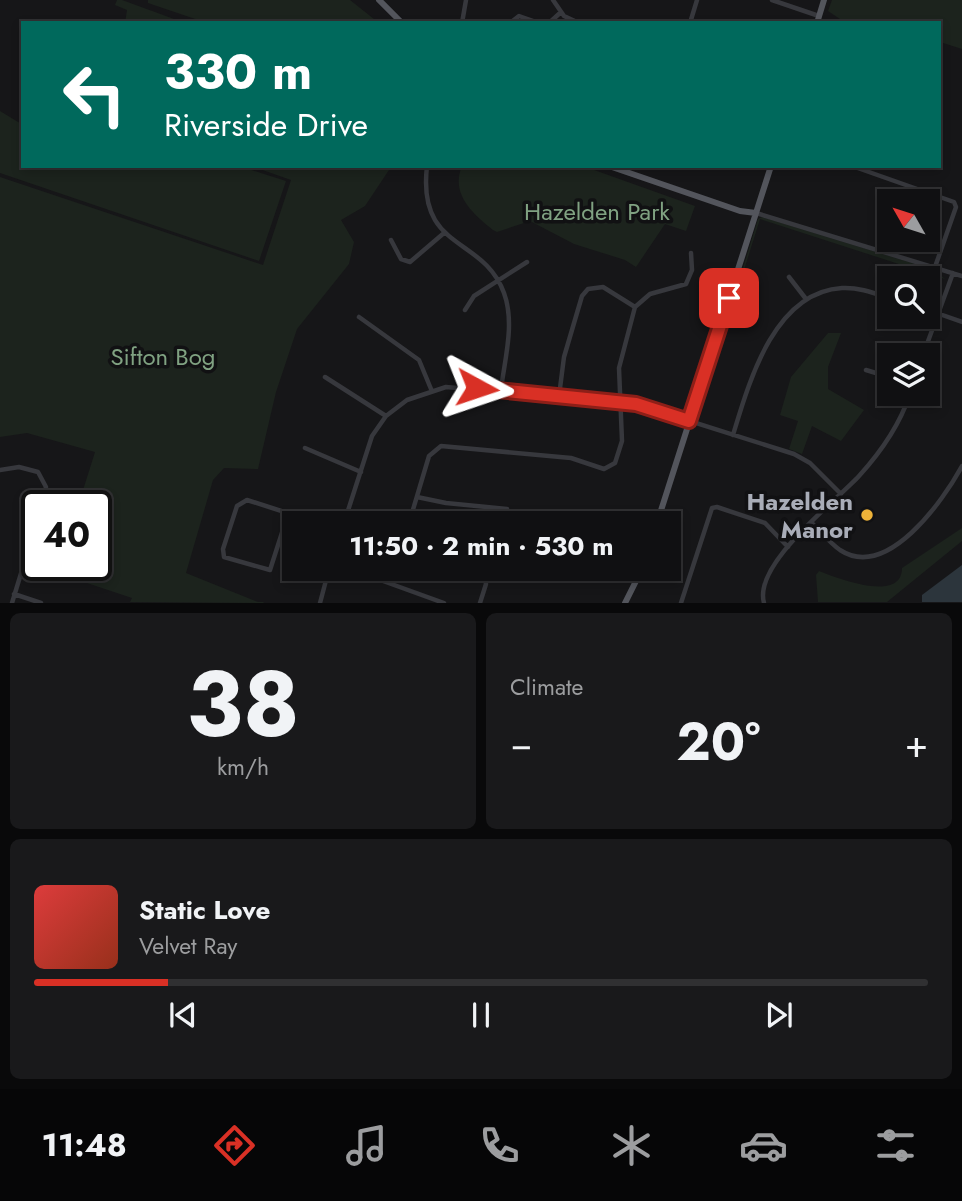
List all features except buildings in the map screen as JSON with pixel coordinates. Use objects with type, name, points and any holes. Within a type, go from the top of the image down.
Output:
[{"type":"main road","points":[[379,0],[400,21]]},
{"type":"main road","points":[[818,19],[824,0]]},
{"type":"main road","points":[[615,168],[740,211],[756,213]]},
{"type":"main road","points":[[661,511],[770,168]]},
{"type":"main road","points":[[625,603],[636,581]]},
{"type":"street","points":[[462,21],[466,0]]},
{"type":"street","points":[[553,0],[560,13],[575,21]]},
{"type":"street","points":[[691,21],[697,0]]},
{"type":"street","points":[[772,0],[818,19]]},
{"type":"street","points":[[551,21],[560,13]]},
{"type":"street","points":[[513,21],[519,16],[533,21]]},
{"type":"street","points":[[427,168],[427,202],[444,233],[488,269],[507,303],[509,322],[501,389]]},
{"type":"street","points":[[858,168],[954,202],[956,207],[935,266]]},
{"type":"street","points":[[756,213],[932,266]]},
{"type":"street","points":[[391,240],[401,259],[410,262],[444,233]]},
{"type":"street","points":[[413,511],[429,456],[441,446],[571,458],[609,469],[615,463],[622,441],[620,357],[635,307],[650,294],[686,284],[692,270],[691,253]]},
{"type":"street","points":[[465,310],[474,296],[527,262]]},
{"type":"street","points":[[940,268],[962,276]]},
{"type":"street","points":[[940,303],[953,272]]},
{"type":"street","points":[[789,277],[806,299]]},
{"type":"street","points":[[559,396],[564,357],[582,296],[588,289],[603,287],[635,307]]},
{"type":"street","points":[[733,435],[761,351],[806,299],[815,294],[842,288],[863,289],[877,294]]},
{"type":"street","points":[[940,314],[962,322]]},
{"type":"street","points":[[359,317],[419,360],[431,389]]},
{"type":"street","points":[[866,370],[877,373]]},
{"type":"street","points":[[325,377],[386,416]]},
{"type":"street","points":[[348,511],[372,436],[386,416],[407,400],[431,389],[459,386],[620,402],[689,421],[810,463],[841,494]]},
{"type":"street","points":[[764,603],[762,596],[773,564],[860,475],[895,428],[905,406]]},
{"type":"street","points":[[305,448],[361,472]]},
{"type":"street","points":[[812,523],[841,551],[872,556],[885,552],[925,521],[962,466]]},
{"type":"street","points":[[0,470],[19,467],[38,472],[45,490]]},
{"type":"street","points":[[417,497],[446,503],[507,509]]},
{"type":"street","points":[[242,501],[288,514],[270,570],[224,557],[223,549],[236,506],[242,501]]},
{"type":"street","points":[[681,603],[712,508],[717,507],[765,523],[788,547]]},
{"type":"street","points":[[12,603],[21,572]]},
{"type":"street","points":[[320,603],[326,581]]},
{"type":"street","points":[[384,581],[444,603]]},
{"type":"street","points":[[481,603],[485,581]]},
{"type":"street","points":[[14,594],[41,603]]},
{"type":"green space","points":[[117,0],[122,0],[180,21],[125,21],[127,10],[115,5]]},
{"type":"green space","points":[[148,0],[350,0],[376,21],[201,21],[148,3]]},
{"type":"green space","points":[[832,0],[962,0],[962,49],[941,42],[941,21],[843,21],[828,11]]},
{"type":"green space","points":[[0,111],[21,124],[21,168],[245,168],[286,181],[259,261],[0,173]]},
{"type":"green space","name":"Sifton Bog","points":[[257,168],[388,168],[365,206],[341,220],[354,242],[349,264],[297,329],[276,392],[258,469],[224,468],[213,480],[186,573],[264,602],[263,603],[130,602],[132,598],[81,581],[112,581],[112,490],[83,490],[95,452],[27,433],[0,437],[0,177],[263,265],[291,180]]},
{"type":"green space","name":"Hazelden Park","points":[[461,168],[589,168],[695,206],[686,231],[665,224],[636,267],[625,260],[574,244],[530,221],[497,232],[493,230],[471,210],[461,194],[459,176]]},
{"type":"green space","points":[[762,217],[922,266],[905,266],[760,219],[697,419],[758,219]]},
{"type":"green space","points":[[828,333],[841,333],[828,367],[828,389],[864,410],[841,441],[812,426],[802,454],[789,449],[798,421],[780,415],[791,377]]},
{"type":"green space","points":[[962,528],[962,541],[887,602],[818,602],[816,575],[819,571],[868,586],[892,584],[899,579],[902,568]]},
{"type":"shaded area","points":[[962,565],[962,602],[922,602],[922,595]]},
{"type":"place","name":"Hazelden Manor","points":[[867,515]]},
{"type":"route","points":[[477,388],[636,404],[689,421],[729,298]]}]
